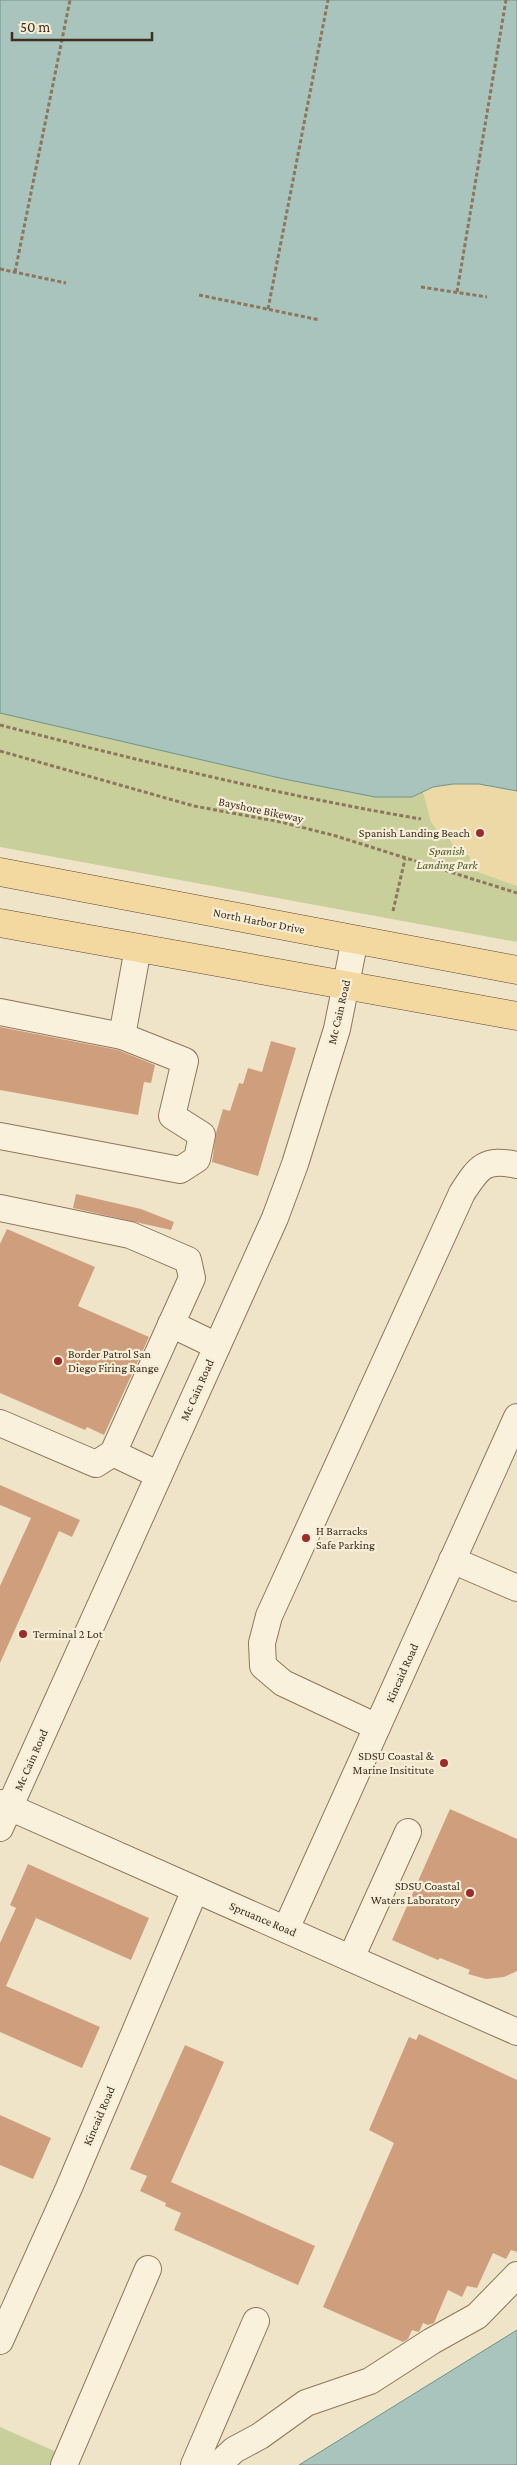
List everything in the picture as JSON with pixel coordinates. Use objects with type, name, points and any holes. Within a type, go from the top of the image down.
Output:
[{"type":"main road","name":"North Harbor Drive","points":[[0,872],[517,970]]},
{"type":"main road","points":[[0,923],[517,1016]]},
{"type":"street","name":"Mc Cain Road","points":[[3,1813],[274,1218],[295,1164],[337,1029],[355,939]]},
{"type":"street","points":[[122,1036],[138,948]]},
{"type":"street","points":[[0,1012],[122,1036],[185,1061],[172,1116],[202,1135],[197,1159],[180,1170],[0,1136]]},
{"type":"street","points":[[377,1727],[283,1683],[263,1666],[262,1643],[269,1616],[462,1193],[478,1169],[500,1162],[517,1165]]},
{"type":"street","points":[[0,1208],[130,1234],[188,1260],[192,1278],[113,1453],[96,1464],[0,1423]]},
{"type":"street","points":[[171,1324],[217,1346]]},
{"type":"street","name":"Kincaid Road","points":[[286,1929],[517,1417]]},
{"type":"street","points":[[113,1453],[159,1474]]},
{"type":"street","points":[[452,1560],[517,1588]]},
{"type":"street","name":"Spruance Road","points":[[3,1813],[195,1890],[517,2032]]},
{"type":"street","points":[[351,1958],[408,1832]]},
{"type":"street","name":"Kincaid Road","points":[[0,2341],[5,2315],[68,2190],[195,1890]]},
{"type":"street","points":[[64,2465],[148,2269]]},
{"type":"street","points":[[218,2465],[234,2450],[260,2436],[306,2403],[370,2382],[432,2342],[478,2316],[517,2275]]},
{"type":"street","points":[[194,2465],[256,2321]]},
{"type":"path","points":[[16,272],[70,0]]},
{"type":"path","points":[[268,309],[328,0]]},
{"type":"path","points":[[458,292],[506,0]]},
{"type":"path","points":[[0,269],[66,283]]},
{"type":"path","points":[[421,288],[487,297]]},
{"type":"path","points":[[198,295],[320,320]]},
{"type":"path","points":[[0,725],[208,778],[343,806],[421,819]]},
{"type":"path","name":"Bayshore Bikeway","points":[[0,751],[194,806],[281,822],[336,836],[517,893]]},
{"type":"path","points":[[393,911],[405,859]]},
{"type":"green space","name":"Spanish Landing Park","points":[[0,713],[284,779],[375,797],[412,797],[433,787],[517,791],[517,942],[0,847]]},
{"type":"green space","points":[[0,2427],[61,2454],[56,2465],[0,2465]]},
{"type":"sand","name":"Spanish Landing Beach","points":[[453,784],[479,784],[517,791],[517,886],[469,869],[470,856],[456,851],[448,836],[436,829],[431,822],[423,792],[433,787]]},
{"type":"water","points":[[0,0],[517,0],[517,791],[479,784],[453,784],[433,787],[412,797],[375,797],[284,779],[0,713]]},
{"type":"water","points":[[517,2330],[517,2465],[299,2465]]},
{"type":"building","points":[[0,1027],[118,1050],[155,1065],[151,1083],[144,1082],[138,1115],[0,1090]]},
{"type":"building","points":[[271,1041],[296,1048],[258,1176],[212,1162],[216,1133],[223,1109],[230,1111],[239,1083],[243,1084],[248,1068],[262,1072]]},
{"type":"building","points":[[76,1194],[141,1209],[174,1222],[171,1230],[73,1208]]},
{"type":"building","name":"Border Patrol San Diego Firing Range","points":[[7,1229],[95,1267],[78,1306],[149,1337],[104,1435],[87,1427],[85,1430],[0,1393],[0,1244]]},
{"type":"building","points":[[0,1485],[80,1520],[72,1537],[59,1531],[0,1663],[0,1586],[31,1518],[0,1505]]},
{"type":"building","name":"SDSU Coastal Waters Laboratory","points":[[450,1809],[517,1839],[517,1971],[504,1977],[486,1979],[468,1974],[470,1970],[440,1958],[438,1960],[392,1940]]},
{"type":"building","points":[[28,1864],[149,1918],[131,1960],[36,1918],[6,1986],[100,2027],[82,2068],[0,2032],[0,1943],[16,1908],[10,1905]]},
{"type":"building","points":[[419,2034],[517,2080],[517,2252],[511,2250],[506,2259],[493,2253],[477,2288],[467,2286],[462,2297],[448,2290],[434,2323],[428,2325],[423,2323],[419,2332],[412,2330],[408,2339],[403,2342],[323,2307],[394,2143],[369,2130],[409,2037],[416,2040]]},
{"type":"building","points":[[185,2045],[224,2062],[171,2182],[315,2246],[298,2285],[174,2230],[181,2213],[165,2206],[166,2203],[140,2191],[147,2176],[130,2169]]},
{"type":"building","points":[[0,2115],[51,2138],[33,2179],[0,2165]]},
{"type":"place","name":"Spanish Landing Beach","points":[[480,833]]},
{"type":"place","name":"Border Patrol San Diego Firing Range","points":[[58,1361]]},
{"type":"place","name":"H Barracks Safe Parking","points":[[306,1538]]},
{"type":"place","name":"Terminal 2 Lot","points":[[23,1634]]},
{"type":"place","name":"SDSU Coastal & Marine Insititute","points":[[444,1763]]},
{"type":"place","name":"SDSU Coastal Waters Laboratory","points":[[470,1893]]}]
